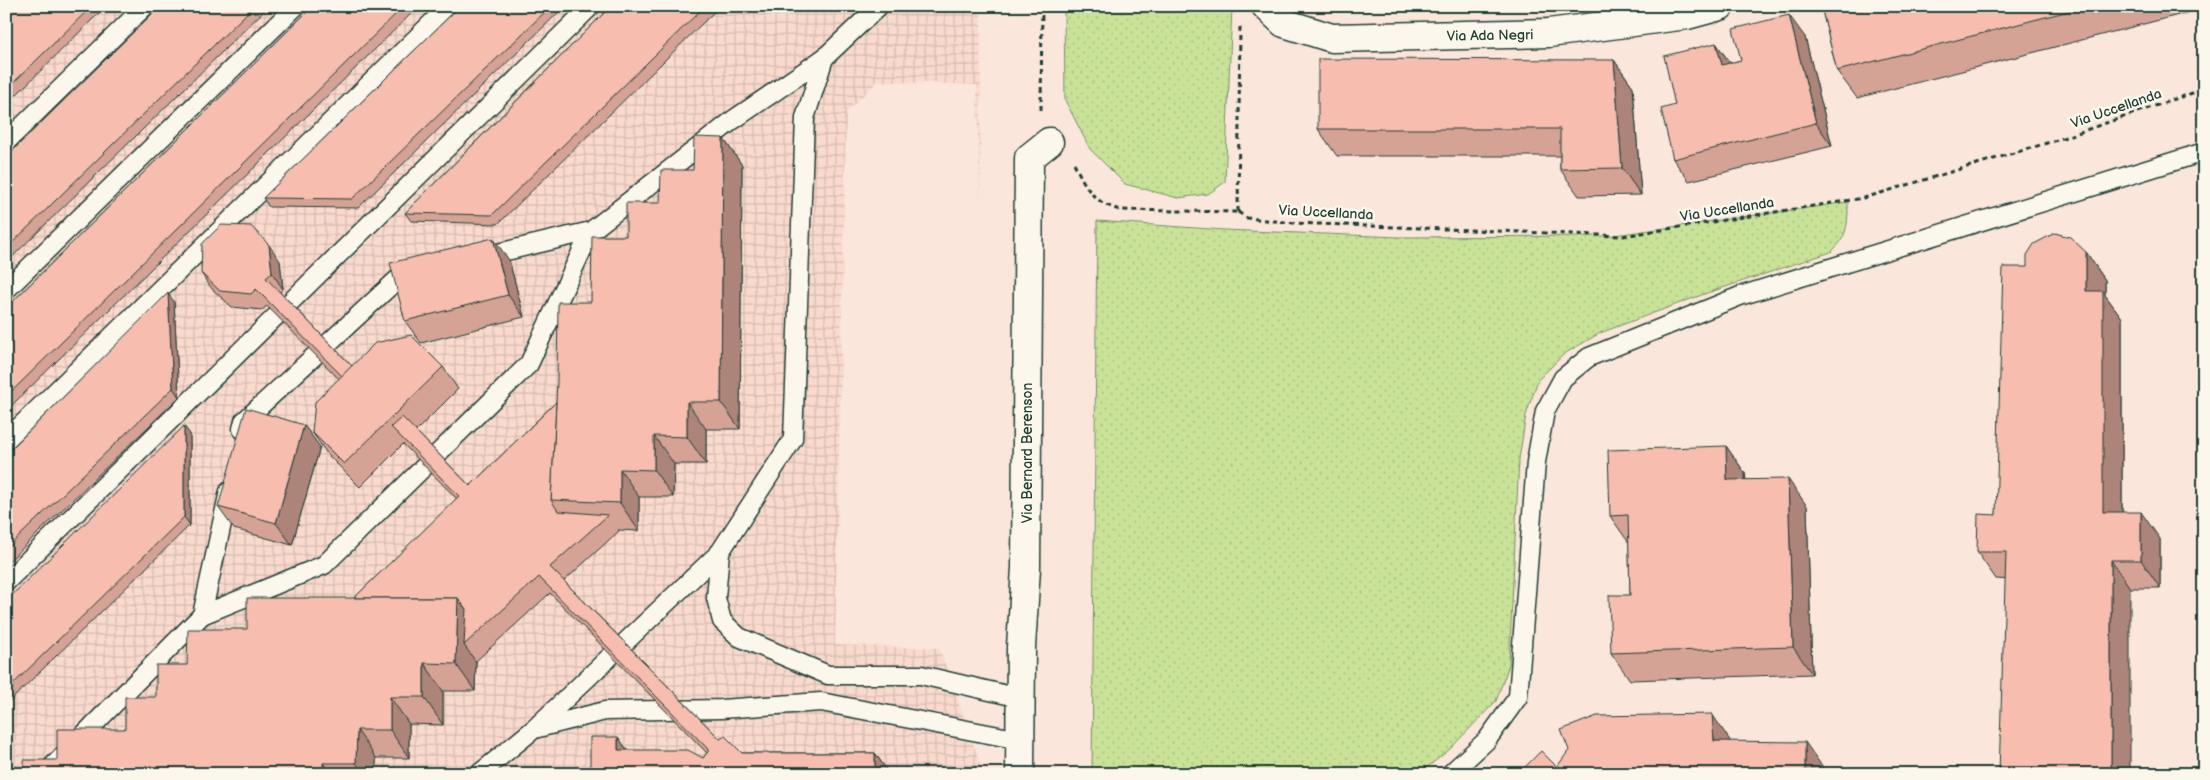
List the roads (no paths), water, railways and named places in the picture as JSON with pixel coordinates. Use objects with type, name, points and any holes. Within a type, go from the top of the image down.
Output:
[{"type":"street","name":"Via Ada Negri","points":[[1266,6],[1284,23],[1332,38],[1549,33],[1687,15],[1720,6]]},
{"type":"street","name":"Via Bernard Berenson","points":[[1020,774],[1021,647],[1026,568],[1029,158],[1049,142]]},
{"type":"lane","points":[[6,142],[145,6]]},
{"type":"lane","points":[[6,290],[296,6]]},
{"type":"lane","points":[[6,440],[449,6]]},
{"type":"lane","points":[[6,582],[591,6]]},
{"type":"lane","points":[[467,261],[591,231],[733,120],[824,58],[879,6]]},
{"type":"lane","points":[[479,774],[534,729],[720,552],[794,439],[805,118],[824,58]]},
{"type":"lane","points":[[1450,774],[1487,740],[1518,697],[1536,462],[1545,411],[1563,378],[1589,357],[1740,296],[2204,152]]},
{"type":"lane","points":[[46,774],[202,615],[324,565],[529,364],[591,231]]},
{"type":"lane","points":[[237,450],[244,421],[400,276],[438,268]]},
{"type":"lane","points":[[202,615],[231,479]]},
{"type":"lane","points":[[720,552],[716,598],[722,621],[739,638],[828,675],[922,675],[1020,698]]},
{"type":"lane","points":[[534,729],[605,711],[721,709],[821,702],[1020,740]]}]
